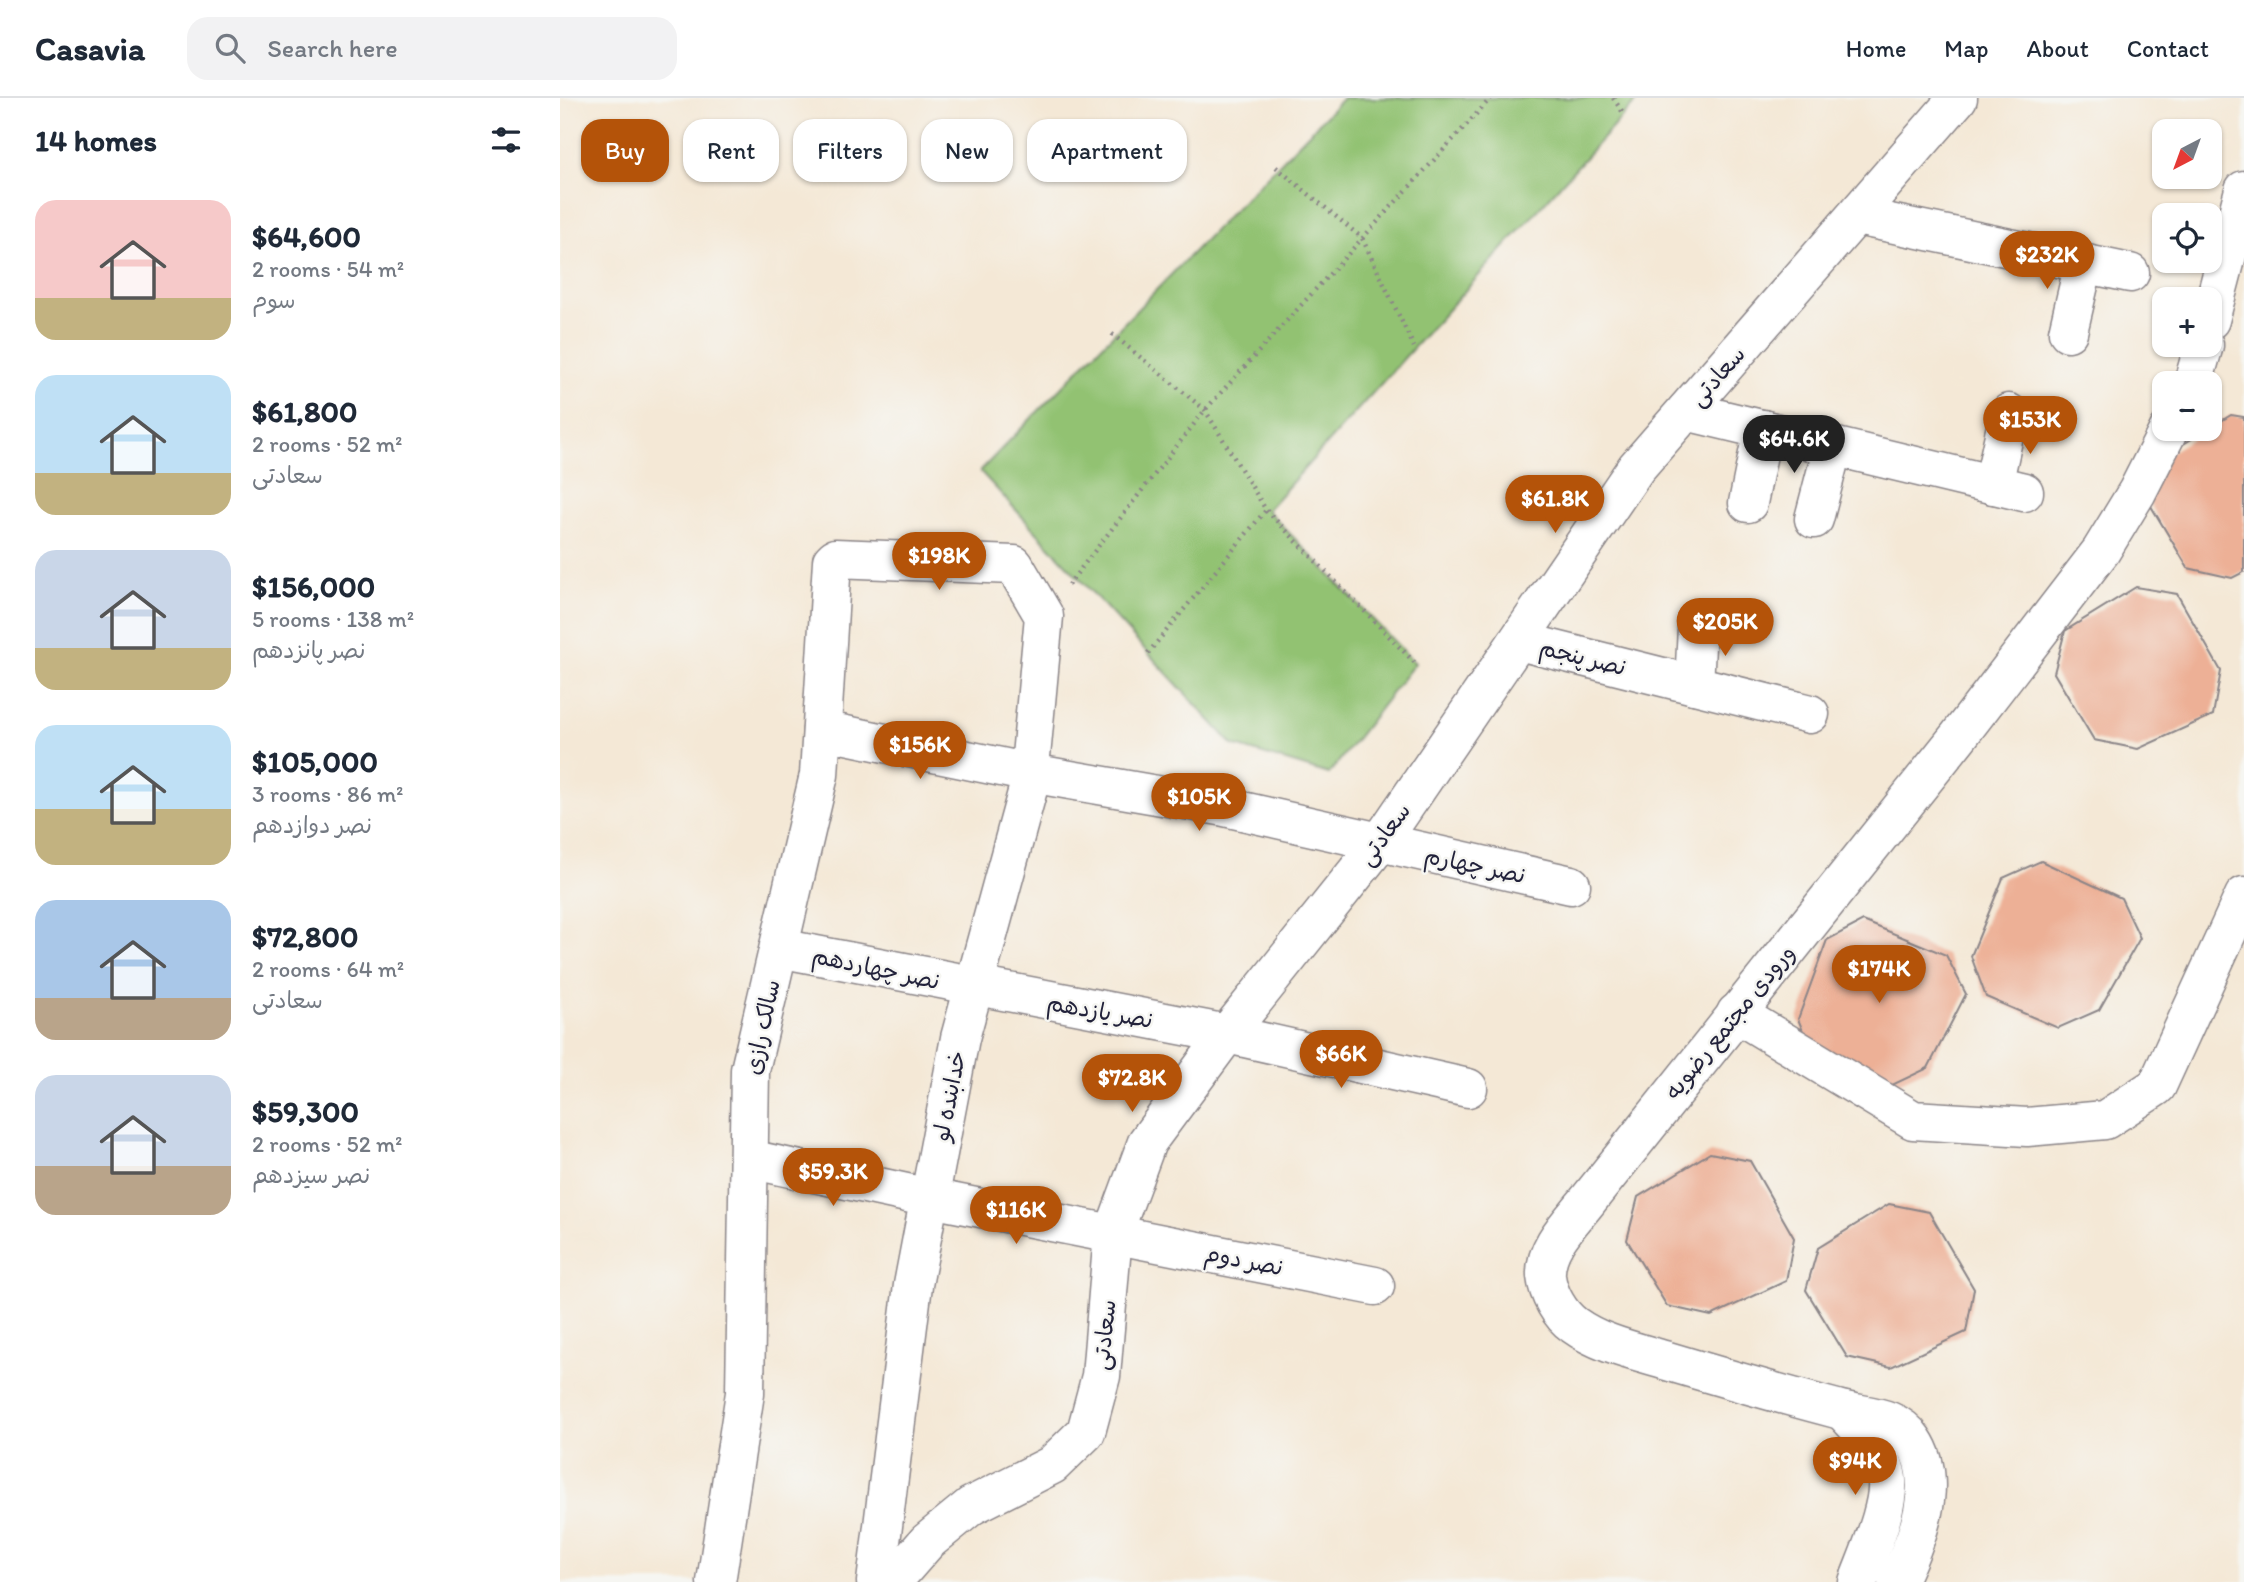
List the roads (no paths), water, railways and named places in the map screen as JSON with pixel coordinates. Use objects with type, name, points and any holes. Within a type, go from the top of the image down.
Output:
[{"type":"street","name":"سعادتی","points":[[892,1582],[927,1542],[971,1506],[1052,1465],[1086,1432],[1101,1376],[1113,1234],[1147,1142],[1227,1034],[1379,844],[1636,468],[1958,98]]},
{"type":"street","points":[[2219,287],[2244,190]]},
{"type":"street","points":[[1856,216],[2130,273]]},
{"type":"street","points":[[2068,332],[2084,263]]},
{"type":"street","points":[[1686,411],[2008,488],[2008,413]]},
{"type":"street","points":[[1748,503],[1763,429]]},
{"type":"street","name":"ورودی مجتمع رضویه","points":[[1897,1582],[1927,1496],[1926,1476],[1914,1441],[1893,1421],[1843,1411],[1722,1378],[1589,1334],[1561,1313],[1546,1276],[1547,1262],[1555,1243],[1958,737],[2101,551],[2137,492],[2163,441]]},
{"type":"street","points":[[1814,519],[1833,446]]},
{"type":"street","name":"سالک رازی","points":[[716,1582],[745,1393],[750,1070],[819,775],[833,559],[1014,565],[1044,616]]},
{"type":"street","name":"خدابنده لو","points":[[876,1582],[913,1284],[960,1038],[1028,789],[1044,616]]},
{"type":"street","points":[[1694,685],[1697,627]]},
{"type":"street","name":"نصر پنجم","points":[[1519,641],[1810,715]]},
{"type":"street","name":"نصر چهارم","points":[[822,730],[1030,773],[1220,806],[1571,886]]},
{"type":"street","points":[[1736,1013],[1913,1120],[2027,1127],[2105,1120],[2157,1086],[2244,896]]},
{"type":"street","name":"نصر چهاردهم","points":[[779,948],[974,988]]},
{"type":"street","name":"نصر یازدهم","points":[[974,988],[1227,1034],[1468,1088]]},
{"type":"street","name":"نصر دوم","points":[[749,1159],[930,1198],[1375,1286]]},
{"type":"street","points":[[1843,1411],[1877,1451],[1887,1474],[1885,1501],[1858,1582]]}]
